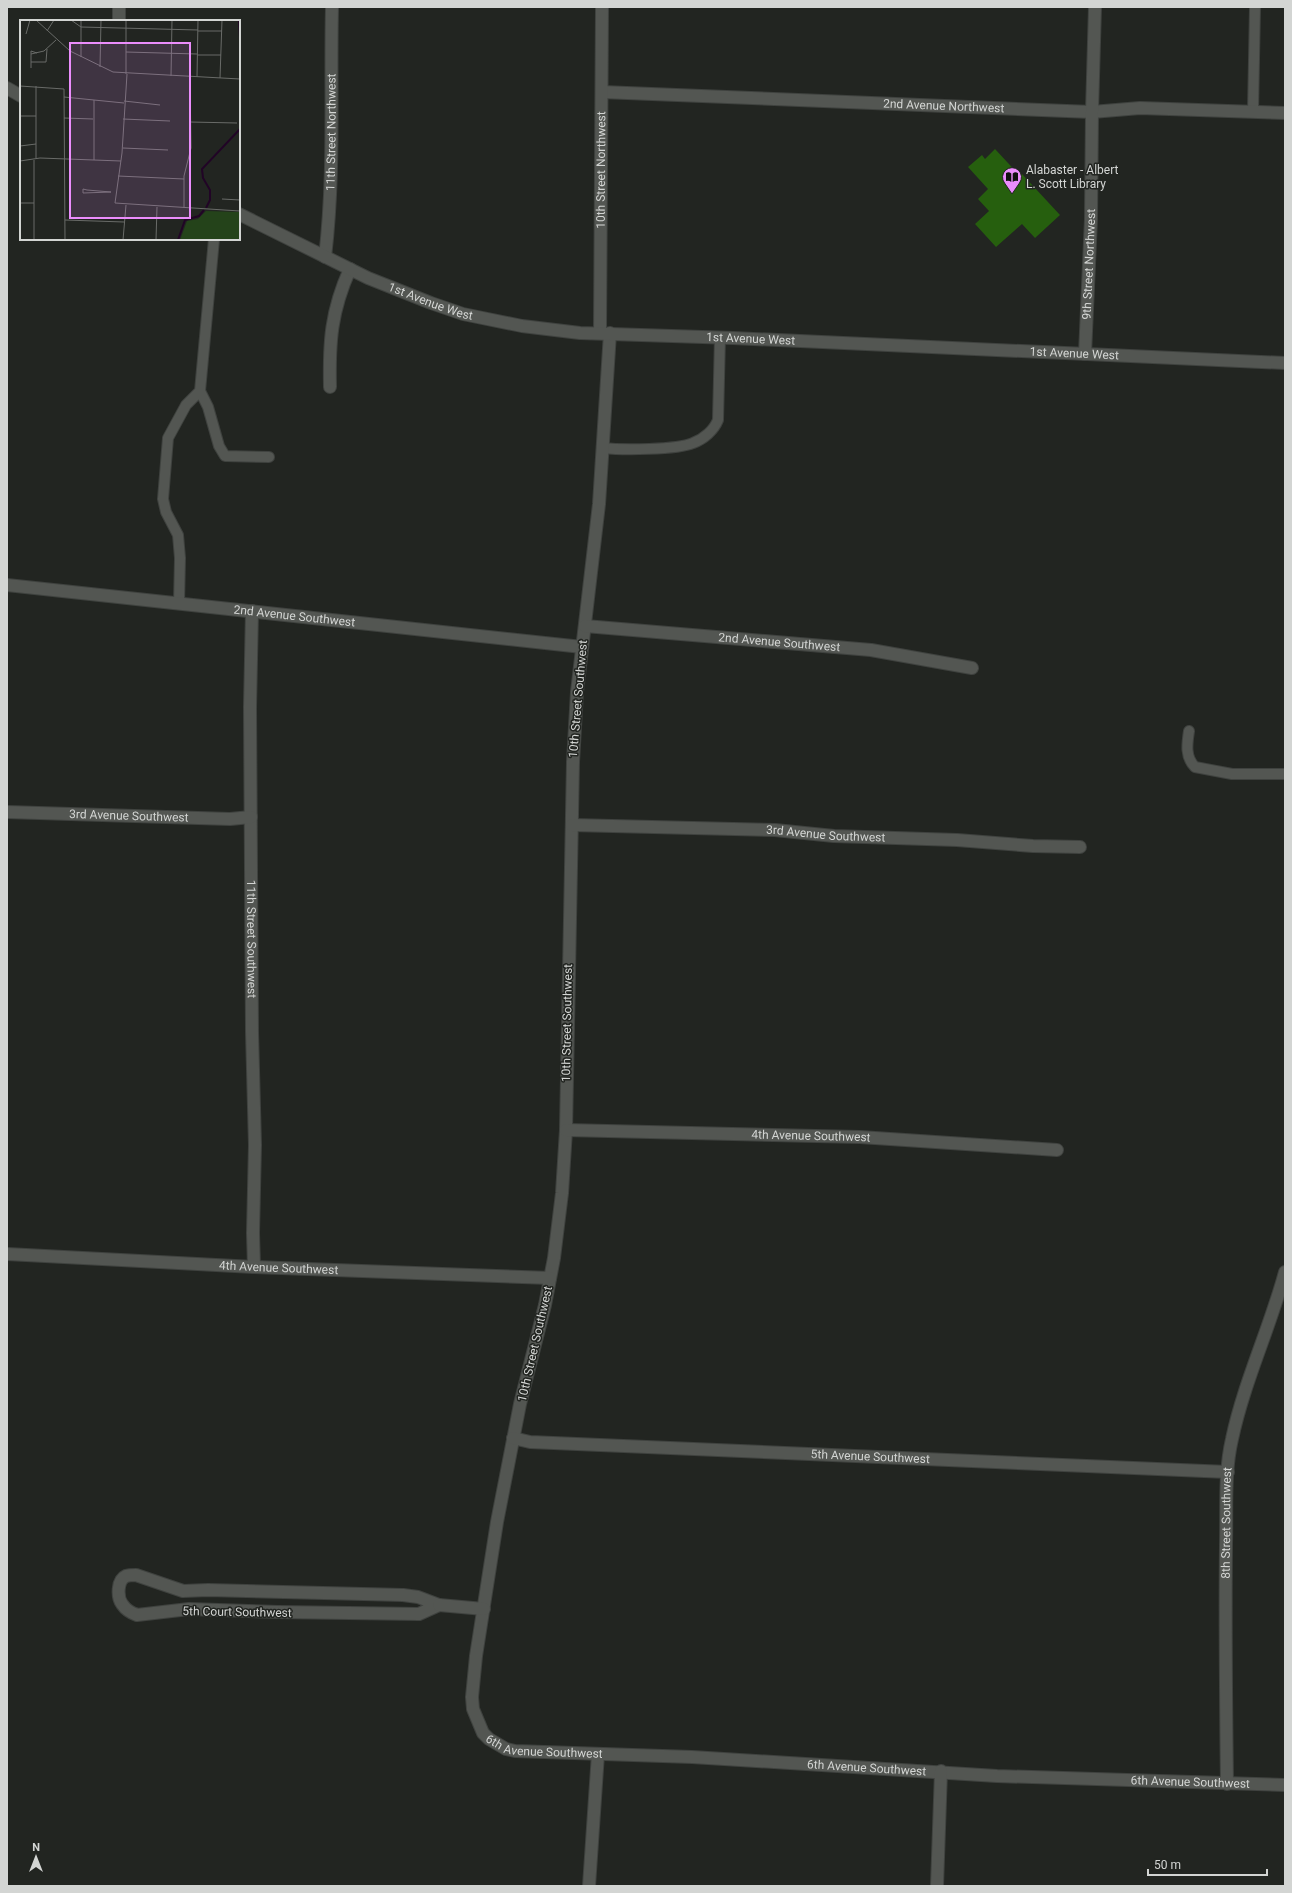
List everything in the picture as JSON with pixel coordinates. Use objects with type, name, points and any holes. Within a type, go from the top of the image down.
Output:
[{"type":"street","points":[[119,7],[119,20]]},
{"type":"street","name":"11th Street Northwest","points":[[325,258],[330,194],[332,7]]},
{"type":"street","name":"10th Street Northwest","points":[[602,7],[605,333]]},
{"type":"street","name":"9th Street Northwest","points":[[1085,354],[1091,219],[1095,7]]},
{"type":"street","points":[[7,88],[20,95]]},
{"type":"street","name":"2nd Avenue Northwest","points":[[602,92],[1092,112],[1140,108],[1285,113]]},
{"type":"street","name":"1st Avenue West","points":[[240,215],[325,258],[431,303],[463,314],[522,326],[605,333],[1285,363]]},
{"type":"street","points":[[330,387],[329,345],[335,309],[350,269]]},
{"type":"street","name":"10th Street Southwest","points":[[472,1706],[476,1656],[497,1522],[513,1438],[550,1278],[562,1193],[566,1130],[573,762],[582,647],[599,504],[603,448],[605,333]]},
{"type":"street","name":"2nd Avenue Southwest","points":[[7,585],[524,642],[582,647]]},
{"type":"street","name":"11th Street Southwest","points":[[252,611],[250,707],[252,1032],[255,1145],[253,1233],[254,1267]]},
{"type":"street","name":"2nd Avenue Southwest","points":[[585,626],[871,650],[972,668]]},
{"type":"street","name":"3rd Avenue Southwest","points":[[7,812],[251,818]]},
{"type":"street","name":"3rd Avenue Southwest","points":[[572,825],[775,830],[834,836],[957,840],[1033,846],[1080,846]]},
{"type":"street","name":"4th Avenue Southwest","points":[[566,1130],[860,1137],[1057,1150]]},
{"type":"street","name":"4th Avenue Southwest","points":[[7,1254],[254,1267],[550,1278]]},
{"type":"street","name":"8th Street Southwest","points":[[1227,1784],[1225,1596],[1228,1472],[1231,1440],[1247,1384],[1276,1305],[1285,1272]]},
{"type":"street","name":"5th Avenue Southwest","points":[[513,1438],[530,1442],[1228,1472]]},
{"type":"street","name":"5th Court Southwest","points":[[439,1605],[419,1614],[189,1609],[137,1615],[131,1613],[122,1604],[119,1588],[122,1580],[126,1576],[136,1575],[183,1591],[208,1590],[403,1595],[418,1597],[439,1605],[484,1609]]},
{"type":"street","name":"6th Avenue Southwest","points":[[472,1706],[483,1732],[489,1739],[506,1749],[515,1751],[941,1771],[998,1776],[1285,1785]]},
{"type":"street","points":[[590,1886],[598,1754]]},
{"type":"street","points":[[937,1886],[941,1771]]},
{"type":"lane","points":[[1254,112],[1255,7]]},
{"type":"lane","points":[[214,240],[200,391],[208,407],[220,446],[225,456],[269,457]]},
{"type":"lane","points":[[603,448],[616,450],[686,445],[698,441],[711,430],[718,420],[720,337]]},
{"type":"lane","points":[[179,604],[180,558],[178,535],[166,512],[163,499],[168,438],[186,405],[200,391]]},
{"type":"lane","points":[[1188,731],[1188,757],[1195,767],[1232,774],[1285,774]]},
{"type":"building","name":"Alabaster - Albert L. Scott Library","points":[[995,149],[1020,176],[1022,174],[1060,215],[1035,238],[1022,224],[996,247],[975,224],[989,211],[978,199],[988,189],[968,167],[982,155],[985,159]]},
{"type":"place","name":"Alabaster - Albert L. Scott Library","points":[[1012,194]]}]
